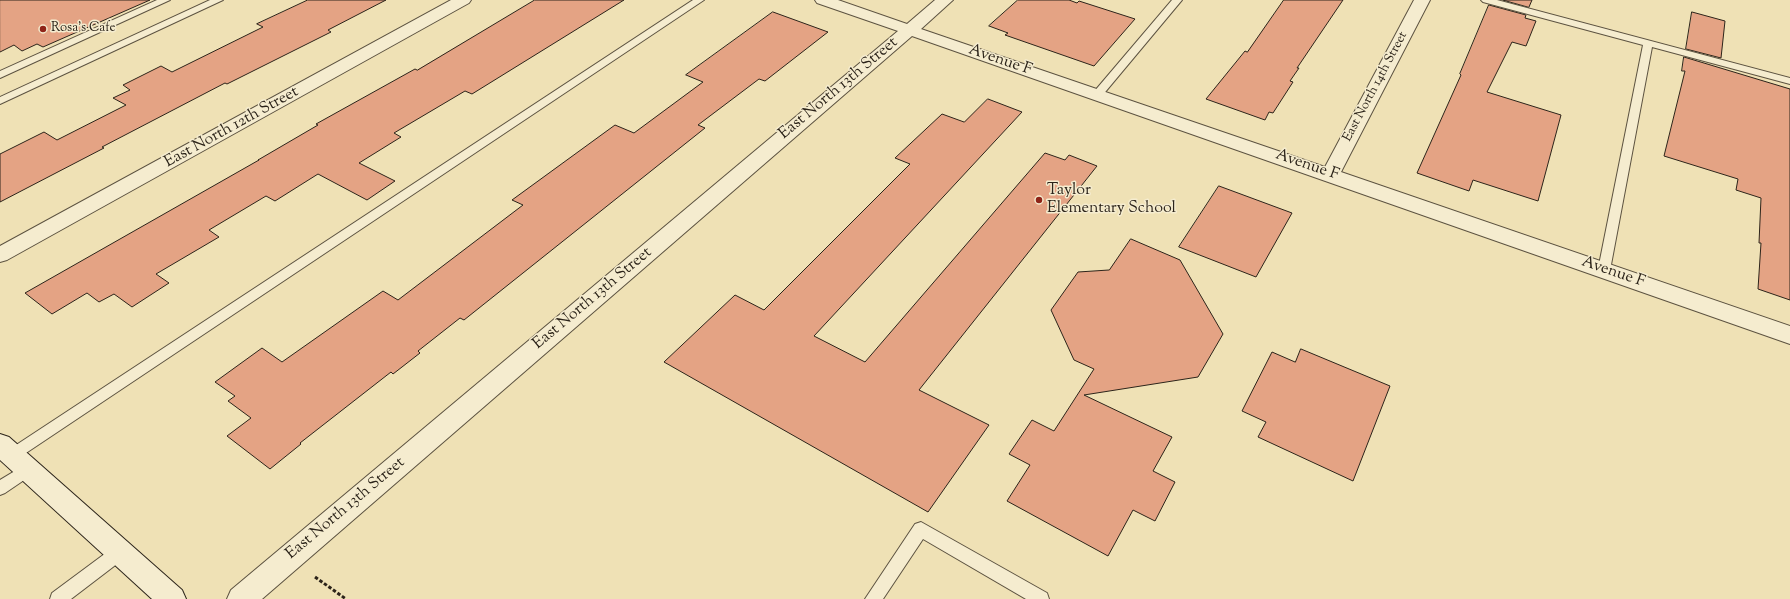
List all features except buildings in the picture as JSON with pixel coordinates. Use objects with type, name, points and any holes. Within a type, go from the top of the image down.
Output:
[{"type":"street","name":"East North 12th Street","points":[[0,255],[463,0]]},
{"type":"street","name":"Avenue F","points":[[823,0],[1330,174],[1790,335]]},
{"type":"street","name":"East North 13th Street","points":[[241,599],[945,0]]},
{"type":"street","name":"East North 14th Street","points":[[1330,174],[1422,0]]},
{"type":"street","points":[[13,456],[172,599]]},
{"type":"lane","points":[[0,75],[165,0]]},
{"type":"lane","points":[[0,101],[218,0]]},
{"type":"lane","points":[[0,488],[13,456],[699,0]]},
{"type":"lane","points":[[1097,95],[1177,0]]},
{"type":"lane","points":[[1486,0],[1790,81]]},
{"type":"lane","points":[[1604,270],[1648,43]]},
{"type":"lane","points":[[873,599],[921,529],[1034,597]]},
{"type":"lane","points":[[58,599],[120,552]]},
{"type":"path","points":[[309,580],[315,577],[346,599]]},
{"type":"place","name":"Rosa's Cafe","points":[[43,29]]},
{"type":"place","name":"Taylor Elementary School","points":[[1039,200]]}]
